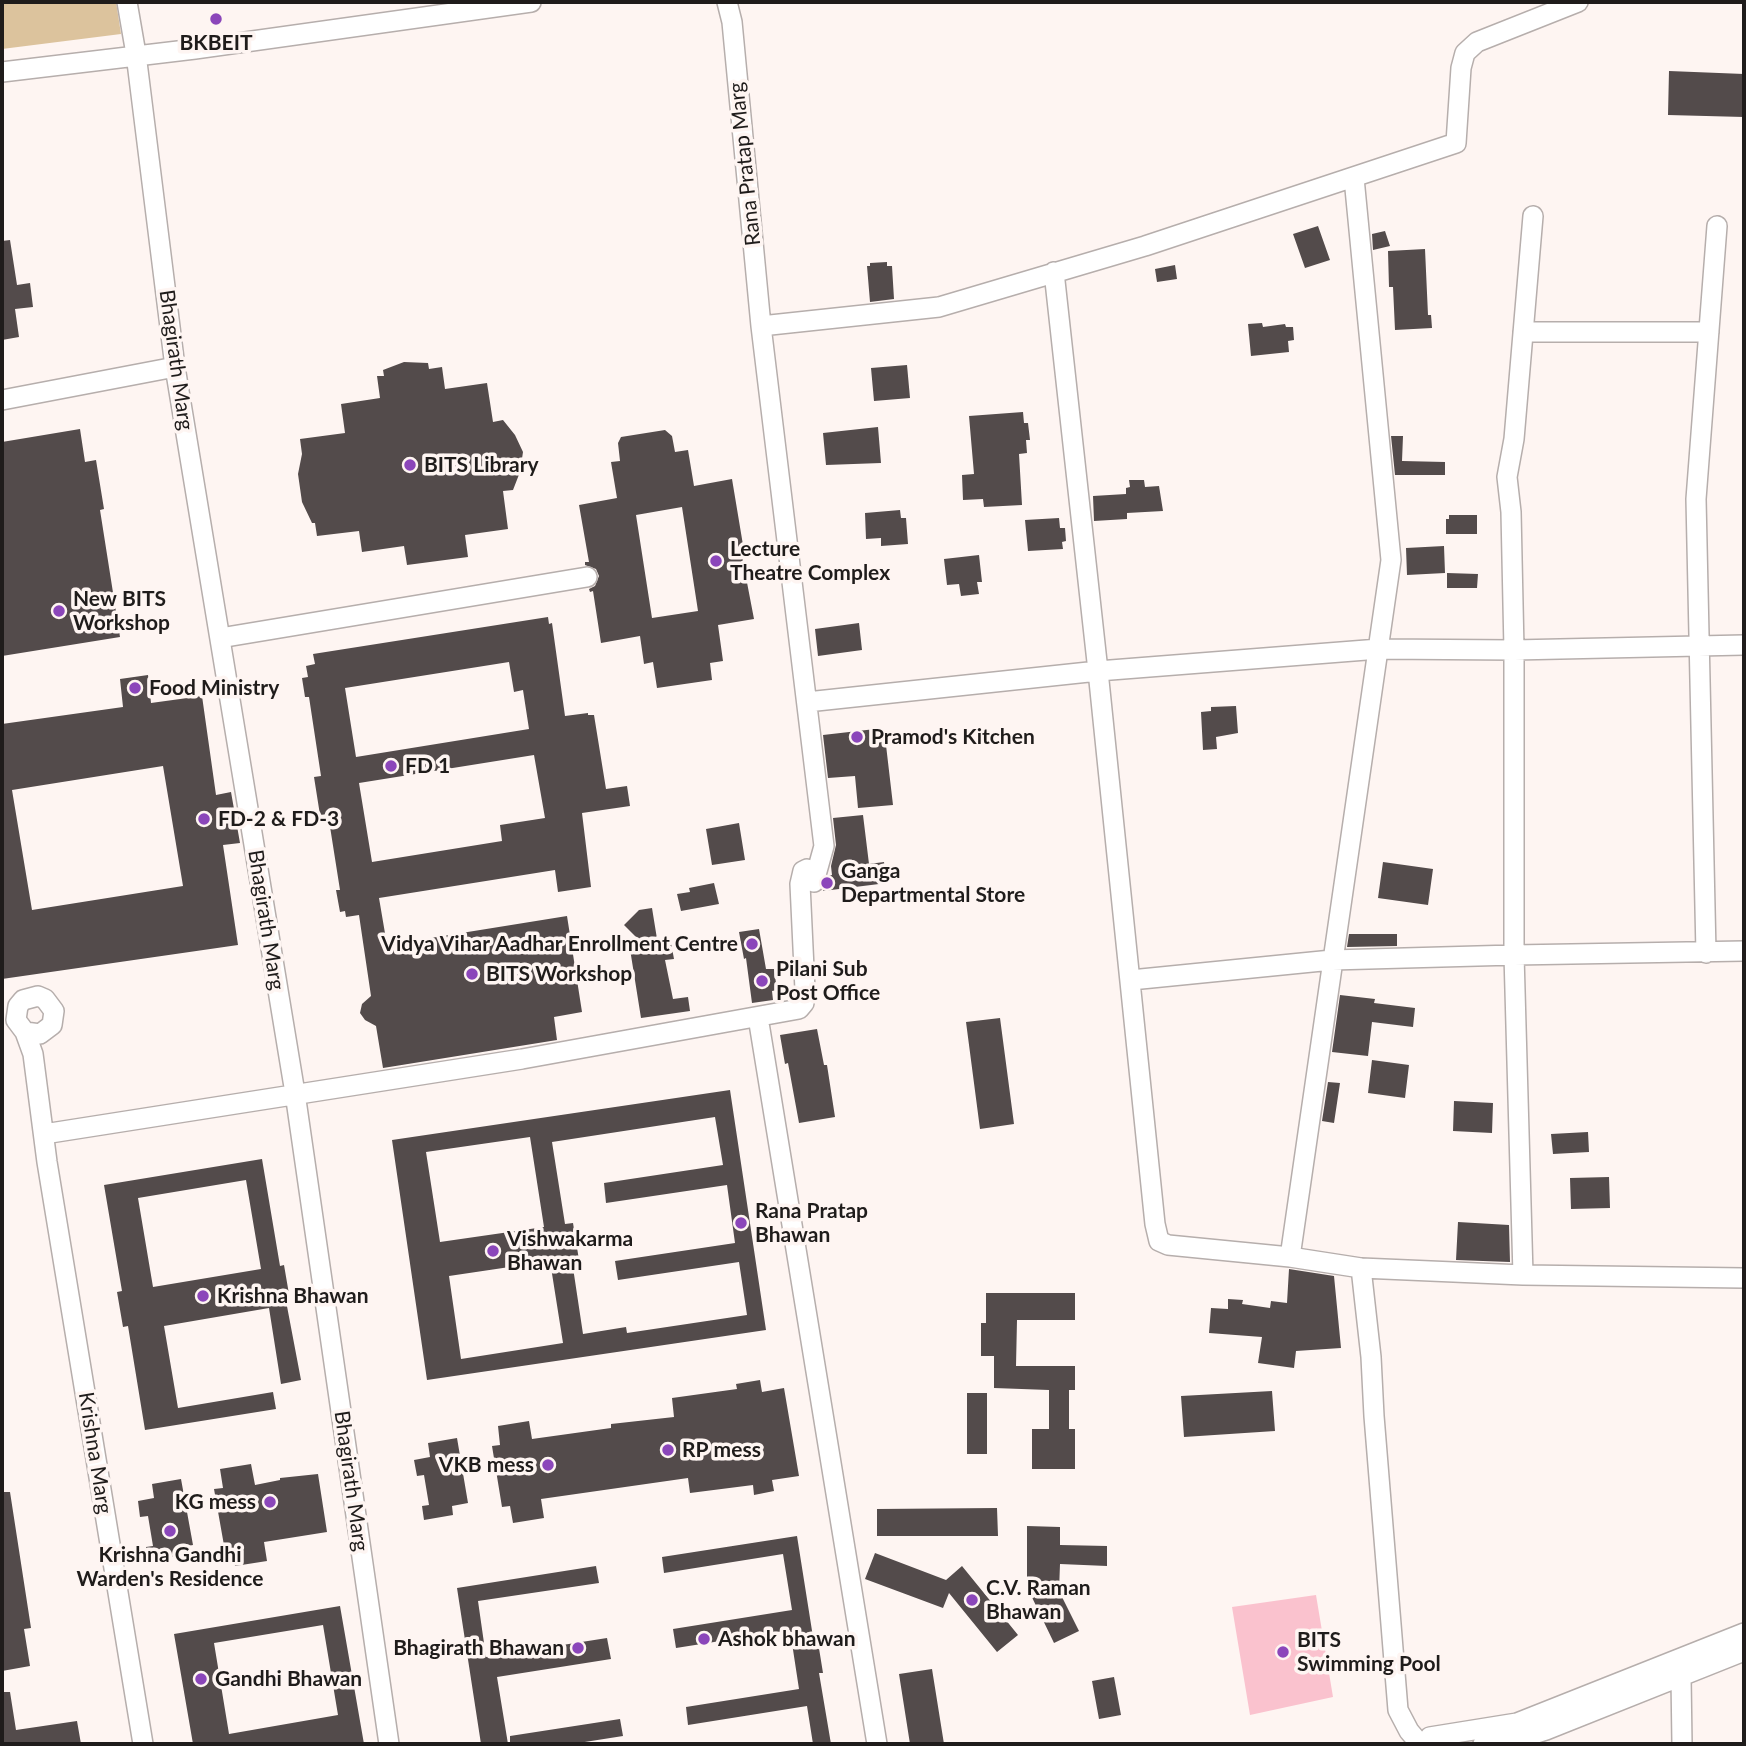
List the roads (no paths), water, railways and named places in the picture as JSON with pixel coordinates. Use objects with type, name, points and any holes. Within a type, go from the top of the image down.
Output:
[{"type":"street","name":"Bhagirath Marg","points":[[127,2],[176,367],[295,1093],[389,1744]]},
{"type":"street","points":[[2,72],[195,49],[531,2]]},
{"type":"street","name":"Rana Pratap Marg","points":[[727,2],[732,23],[761,326],[824,846],[814,882],[807,869],[803,871],[800,884],[804,1003],[799,1009],[758,1017]]},
{"type":"street","points":[[761,326],[939,307],[1145,246],[1456,144],[1461,68],[1465,53],[1477,42],[1578,2]]},
{"type":"street","points":[[1290,1257],[1391,560],[1354,178]]},
{"type":"street","points":[[1523,1275],[1514,954],[1514,650],[1511,512],[1507,477],[1514,439],[1533,216]]},
{"type":"street","points":[[1706,953],[1696,499],[1717,226]]},
{"type":"street","points":[[1054,272],[1155,1224],[1159,1241],[1168,1245],[1290,1257],[1361,1268],[1523,1275],[1744,1278]]},
{"type":"street","points":[[1523,332],[1709,332]]},
{"type":"street","points":[[2,400],[176,367]]},
{"type":"street","points":[[220,638],[587,577]]},
{"type":"street","points":[[807,702],[1098,671],[1379,649],[1514,650],[1744,645]]},
{"type":"street","points":[[1131,980],[1332,960],[1744,951]]},
{"type":"street","points":[[44,1134],[522,1059],[758,1017],[877,1744]]},
{"type":"street","name":"Krishna Marg","points":[[15,1027],[33,1054],[47,1162],[143,1744]]},
{"type":"street","points":[[1361,1268],[1371,1357],[1398,1710],[1409,1731],[1420,1744]]},
{"type":"street","points":[[1428,1744],[1430,1737],[1517,1723],[1744,1633]]},
{"type":"street","points":[[1483,1744],[1521,1738],[1546,1730],[1744,1651]]},
{"type":"street","points":[[1681,1677],[1682,1744]]},
{"type":"place","name":"BKBEIT","points":[[216,19]]},
{"type":"place","name":"BITS Library","points":[[410,465]]},
{"type":"place","name":"Lecture Theatre Complex","points":[[716,561]]},
{"type":"place","name":"New BITS Workshop","points":[[59,611]]},
{"type":"place","name":"Food Ministry","points":[[135,688]]},
{"type":"place","name":"Pramod's Kitchen","points":[[857,737]]},
{"type":"place","name":"FD 1","points":[[391,766]]},
{"type":"place","name":"FD-2 & FD-3","points":[[204,819]]},
{"type":"place","name":"Ganga Departmental Store","points":[[827,883]]},
{"type":"place","name":"Vidya Vihar Aadhar Enrollment Centre","points":[[752,944]]},
{"type":"place","name":"BITS Workshop","points":[[472,974]]},
{"type":"place","name":"Pilani Sub Post Office","points":[[762,981]]},
{"type":"place","name":"Rana Pratap Bhawan","points":[[741,1223]]},
{"type":"place","name":"Vishwakarma Bhawan","points":[[493,1251]]},
{"type":"place","name":"Krishna Bhawan","points":[[203,1296]]},
{"type":"place","name":"RP mess","points":[[668,1450]]},
{"type":"place","name":"VKB mess","points":[[548,1465]]},
{"type":"place","name":"KG mess","points":[[270,1502]]},
{"type":"place","name":"Krishna Gandhi Warden's Residence","points":[[170,1531]]},
{"type":"place","name":"C.V. Raman Bhawan","points":[[972,1600]]},
{"type":"place","name":"Ashok bhawan","points":[[704,1639]]},
{"type":"place","name":"Bhagirath Bhawan","points":[[578,1648]]},
{"type":"place","name":"BITS Swimming Pool","points":[[1283,1652]]},
{"type":"place","name":"Gandhi Bhawan","points":[[201,1679]]}]
